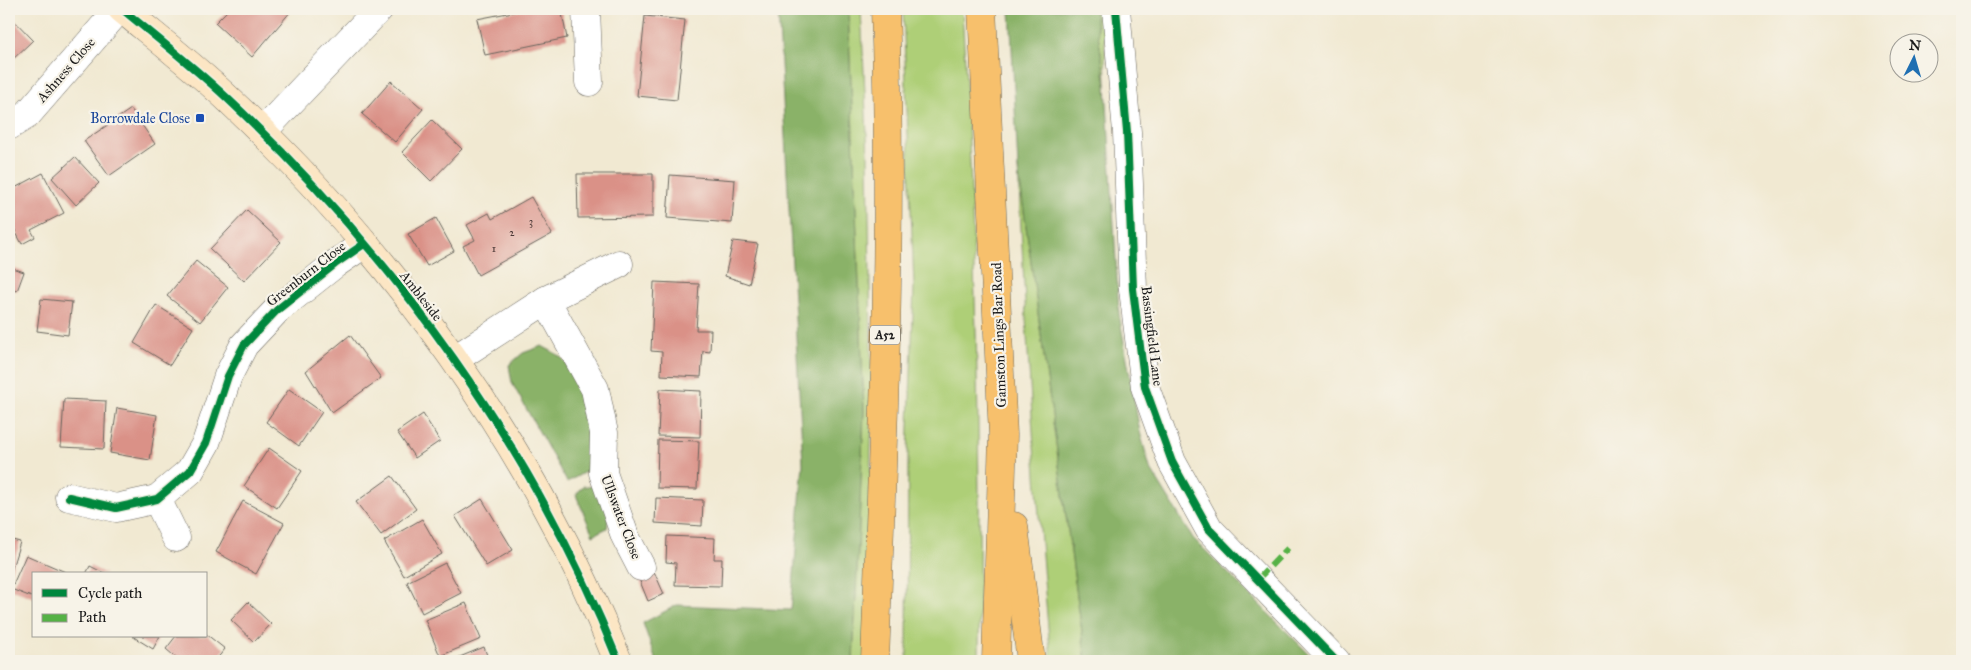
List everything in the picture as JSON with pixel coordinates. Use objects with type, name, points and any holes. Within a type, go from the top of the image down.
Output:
[{"type":"highway","name":"A52","points":[[876,661],[883,441],[889,133],[885,9]]},
{"type":"highway","name":"Gamston Lings Bar Road","points":[[982,9],[1003,435],[996,661]]},
{"type":"highway","points":[[1003,435],[1032,661]]},
{"type":"street","name":"Ashness Close","points":[[9,126],[27,115],[121,9]]},
{"type":"street","name":"Ambleside","points":[[121,9],[226,97],[315,187],[364,244],[455,359],[542,499],[572,558],[616,661]]},
{"type":"street","points":[[262,132],[333,54],[379,9]]},
{"type":"street","points":[[586,9],[589,82]]},
{"type":"street","name":"Bassingfield Lane","points":[[1116,9],[1127,132],[1133,289],[1145,387],[1172,462],[1209,529],[1336,661]]},
{"type":"street","name":"Greenburn Close","points":[[68,497],[116,508],[157,499],[190,471],[206,443],[228,376],[244,345],[277,310],[364,244]]},
{"type":"street","points":[[455,359],[546,300],[619,264]]},
{"type":"street","name":"Ullswater Close","points":[[546,300],[595,388],[604,432],[603,473],[625,536],[640,568]]},
{"type":"street","points":[[157,499],[176,538]]},
{"type":"green space","points":[[778,9],[848,9],[864,411],[853,661],[656,661],[643,623],[677,605],[791,610],[803,464]]},
{"type":"green space","points":[[848,9],[861,9],[868,156],[872,405],[866,661],[853,661],[864,411]]},
{"type":"green space","points":[[903,9],[962,9],[976,335],[979,661],[907,661],[908,454],[914,286]]},
{"type":"green space","points":[[1010,9],[1094,9],[1106,85],[1119,314],[1140,432],[1150,468],[1193,538],[1316,661],[1086,661],[1018,168]]},
{"type":"green space","points":[[1094,9],[1104,9],[1106,85]]},
{"type":"green space","points":[[1018,168],[1086,661],[1051,661],[1032,414]]},
{"type":"green space","points":[[542,346],[565,361],[578,386],[585,414],[588,443],[587,471],[567,482],[512,383],[509,365],[523,353]]},
{"type":"green space","points":[[583,486],[597,487],[609,512],[607,528],[593,535],[576,495]]},
{"type":"building","points":[[229,9],[292,10],[252,57],[215,23]]},
{"type":"building","points":[[528,9],[561,9],[567,38],[485,55],[477,19]]},
{"type":"building","points":[[654,9],[679,9],[679,12]]},
{"type":"building","points":[[9,15],[33,40],[9,63]]},
{"type":"building","points":[[645,16],[685,20],[677,100],[637,96]]},
{"type":"building","points":[[391,81],[423,109],[395,142],[362,114]]},
{"type":"building","points":[[131,109],[155,144],[109,176],[84,141]]},
{"type":"building","points":[[432,120],[462,149],[431,181],[402,152]]},
{"type":"building","points":[[75,157],[99,183],[76,205],[52,178]]},
{"type":"building","points":[[43,173],[64,213],[31,230],[35,237],[22,244],[9,219],[9,191]]},
{"type":"building","points":[[577,174],[653,174],[653,217],[578,218]]},
{"type":"building","points":[[670,175],[735,180],[732,223],[667,218]]},
{"type":"building","points":[[531,197],[552,234],[478,275],[463,246],[475,240],[467,225],[489,213],[492,219]]},
{"type":"building","points":[[247,210],[281,242],[244,281],[210,249]]},
{"type":"building","points":[[436,218],[454,251],[427,266],[408,234]]},
{"type":"building","points":[[733,241],[758,244],[749,284],[725,276]]},
{"type":"building","points":[[196,261],[228,287],[200,322],[167,296]]},
{"type":"building","points":[[9,267],[24,272],[17,291],[9,288]]},
{"type":"building","points":[[654,282],[699,284],[696,330],[711,330],[710,352],[703,351],[701,377],[661,375],[662,352],[651,351]]},
{"type":"building","points":[[41,299],[72,302],[68,335],[37,331]]},
{"type":"building","points":[[156,305],[193,328],[170,365],[134,343]]},
{"type":"building","points":[[350,335],[381,378],[332,413],[306,371]]},
{"type":"building","points":[[289,389],[322,412],[299,446],[266,422]]},
{"type":"building","points":[[660,389],[701,391],[700,437],[658,436]]},
{"type":"building","points":[[64,399],[106,401],[104,449],[61,447]]},
{"type":"building","points":[[117,408],[157,415],[150,460],[110,453]]},
{"type":"building","points":[[423,414],[440,441],[415,458],[397,432]]},
{"type":"building","points":[[658,440],[699,441],[697,489],[657,488]]},
{"type":"building","points":[[269,448],[302,471],[277,508],[244,486]]},
{"type":"building","points":[[392,476],[416,509],[381,535],[356,502]]},
{"type":"building","points":[[656,498],[703,500],[702,526],[655,523]]},
{"type":"building","points":[[482,499],[513,550],[486,566],[455,516]]},
{"type":"building","points":[[243,501],[284,523],[256,574],[216,552]]},
{"type":"building","points":[[422,519],[442,554],[404,576],[384,541]]},
{"type":"building","points":[[667,536],[715,538],[714,559],[722,559],[721,586],[675,585],[676,563],[666,562]]},
{"type":"building","points":[[9,539],[20,542],[9,578]]},
{"type":"building","points":[[26,555],[65,572],[32,572],[32,597],[11,589]]},
{"type":"building","points":[[445,563],[461,593],[422,613],[407,582]]},
{"type":"building","points":[[90,566],[102,572],[87,572]]},
{"type":"building","points":[[652,567],[664,594],[648,601],[637,574]]},
{"type":"building","points":[[248,602],[271,624],[254,642],[231,620]]},
{"type":"building","points":[[466,603],[481,639],[440,656],[425,620]]},
{"type":"building","points":[[208,636],[225,649],[215,661],[180,661],[166,649],[174,638],[208,638]]},
{"type":"building","points":[[135,638],[159,638],[153,649]]},
{"type":"building","points":[[484,647],[489,661],[450,661]]},
{"type":"marked path","points":[[1258,579],[1288,548]]},
{"type":"cycle path","points":[[122,9],[214,86],[288,158],[346,222],[402,289],[453,358],[501,430],[545,505],[584,582],[618,661]]},
{"type":"cycle path","points":[[1116,9],[1127,132],[1133,289],[1145,387],[1172,462],[1209,529],[1336,661]]},
{"type":"cycle path","points":[[69,497],[116,508],[157,499],[190,471],[206,443],[228,376],[244,345],[277,310],[335,264],[364,244]]},
{"type":"place","name":"Borrowdale Close","points":[[200,118]]}]
